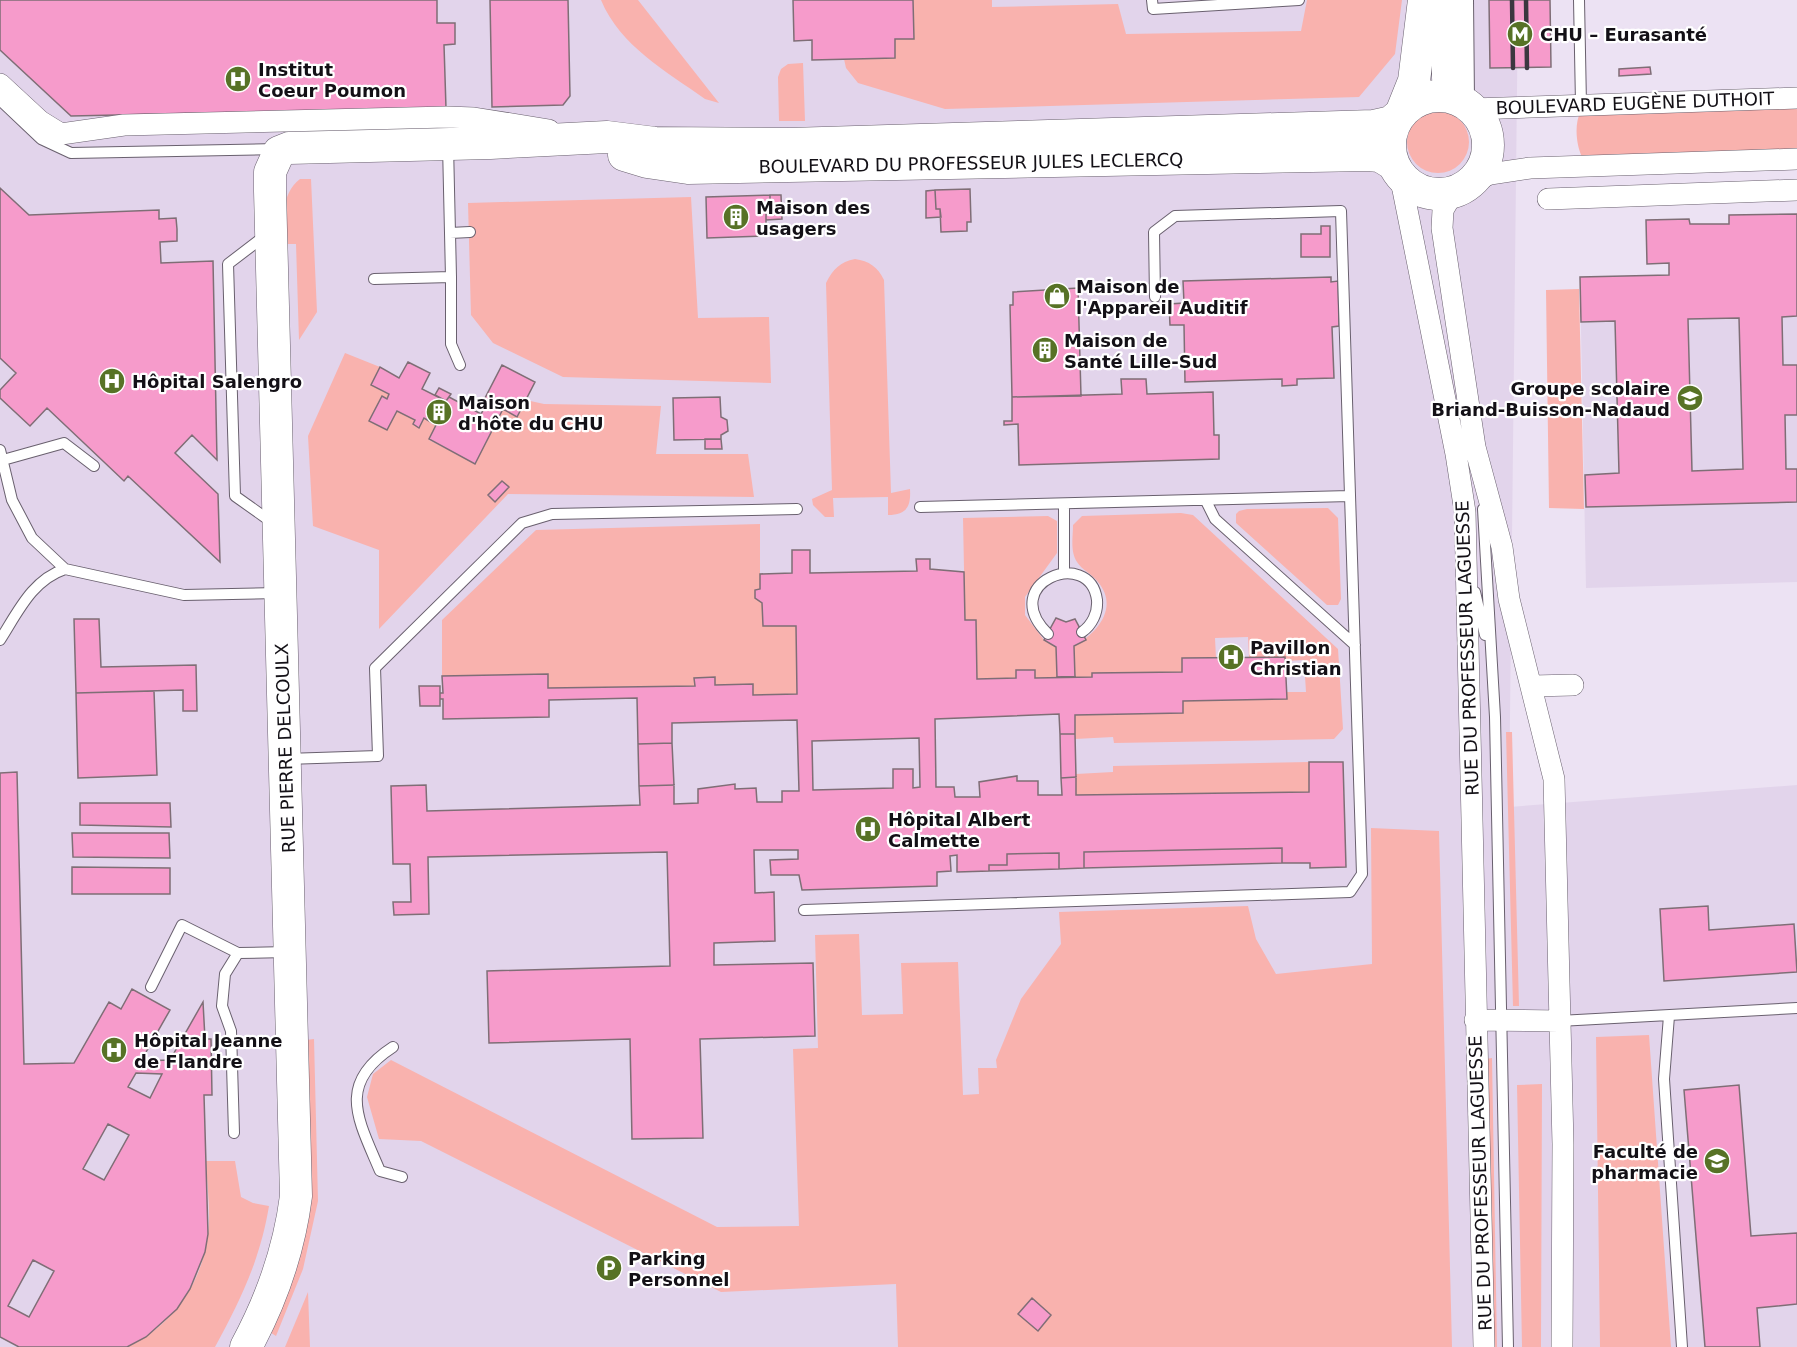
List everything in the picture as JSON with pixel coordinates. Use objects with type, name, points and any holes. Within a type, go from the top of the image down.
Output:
[{"type":"street","points":[[1424,0],[1414,81],[1390,136],[1397,169],[1410,185],[1421,191],[1441,194],[1490,174],[1530,168],[1797,159]]},
{"type":"street","points":[[1448,0],[1448,78],[1451,88],[1484,124],[1488,143],[1483,168],[1462,187]]},
{"type":"street","name":"BOULEVARD DU PROFESSEUR JULES LECLERCQ","points":[[0,84],[46,125],[61,134],[124,125],[460,117],[594,138],[711,144],[909,141],[1357,127],[1384,124],[1400,114]]},
{"type":"street","points":[[1400,114],[1414,102],[1426,97],[1448,96],[1467,105]]},
{"type":"street","name":"BOULEVARD EUGÈNE DUTHOIT","points":[[1467,105],[1797,98]]},
{"type":"street","name":"BOULEVARD DU PROFESSEUR JULES LECLERCQ","points":[[289,148],[594,138]]},
{"type":"street","name":"BOULEVARD DU PROFESSEUR JULES LECLERCQ","points":[[549,141],[599,147],[647,162],[688,168],[1367,155],[1380,156],[1397,169]]},
{"type":"street","name":"RUE PIERRE DELCOULX","points":[[246,1347],[275,1287],[287,1253],[295,1207],[291,952],[270,172],[276,157],[289,148]]},
{"type":"street","name":"RUE DU PROFESSEUR LAGUESSE","points":[[1397,169],[1456,454],[1465,512],[1484,1347]]},
{"type":"street","name":"RUE DU PROFESSEUR LAGUESSE","points":[[1462,187],[1443,210],[1442,228],[1475,447],[1502,547],[1509,599],[1533,686],[1554,779],[1563,1144],[1562,1347]]},
{"type":"street","points":[[1548,199],[1797,190]]},
{"type":"street","points":[[1533,686],[1573,685]]},
{"type":"street","name":"RUE DU PROFESSEUR LAGUESSE","points":[[1475,1020],[1559,1021]]},
{"type":"lane","points":[[1152,0],[1153,9],[1299,0]]},
{"type":"lane","points":[[1467,105],[1468,0]]},
{"type":"lane","points":[[1579,0],[1581,104]]},
{"type":"lane","points":[[0,100],[41,139],[71,153],[289,148]]},
{"type":"lane","points":[[447,144],[451,344],[460,364]]},
{"type":"lane","points":[[804,910],[1350,892],[1362,874],[1341,211],[1175,216],[1154,232],[1155,297]]},
{"type":"lane","points":[[271,231],[228,264],[235,496],[279,527]]},
{"type":"lane","points":[[450,233],[470,232]]},
{"type":"lane","points":[[374,279],[451,277]]},
{"type":"lane","points":[[65,569],[32,538],[12,500],[2,455],[64,443],[94,466]]},
{"type":"lane","points":[[1475,447],[1485,536],[1493,675],[1508,1347]]},
{"type":"lane","points":[[920,507],[1350,496]]},
{"type":"lane","points":[[1206,501],[1215,519],[1355,645]]},
{"type":"lane","points":[[1064,504],[1064,572]]},
{"type":"lane","points":[[286,759],[378,756],[375,668],[522,524],[552,514],[797,509]]},
{"type":"lane","points":[[1467,553],[1493,675]]},
{"type":"lane","points":[[0,640],[35,586],[49,574],[65,569],[184,595],[281,593]]},
{"type":"lane","points":[[1048,633],[1035,617],[1033,597],[1044,579],[1064,572],[1084,579],[1096,597],[1094,618],[1082,632]]},
{"type":"lane","points":[[151,987],[182,925],[238,953],[291,952]]},
{"type":"lane","points":[[234,1133],[231,1031],[222,1006],[225,974],[238,953]]},
{"type":"lane","points":[[1559,1021],[1797,1008]]},
{"type":"lane","points":[[1670,1016],[1664,1079],[1682,1347]]},
{"type":"lane","points":[[393,1047],[375,1059],[358,1082],[357,1098],[361,1126],[380,1171],[402,1177]]},
{"type":"shaded area","points":[[0,0],[1518,0],[1509,807],[1797,785],[1797,1347],[0,1347]]},
{"type":"shaded area","points":[[601,0],[638,0],[719,103],[705,99],[660,68],[632,44],[609,16]]},
{"type":"shaded area","points":[[913,0],[992,0],[992,7],[1118,4],[1126,34],[1301,31],[1307,0],[1402,0],[1395,54],[1359,97],[945,109],[858,83],[846,68],[844,59],[895,58],[895,39],[914,38]]},
{"type":"shaded area","points":[[803,63],[805,121],[779,121],[778,77],[781,69],[788,64]]},
{"type":"shaded area","points":[[1797,105],[1797,151],[1582,157],[1577,140],[1577,122],[1581,111]]},
{"type":"shaded area","points":[[1438,111],[1460,120],[1469,142],[1460,164],[1438,173],[1416,164],[1407,142],[1416,120]]},
{"type":"shaded area","points":[[300,179],[311,179],[317,312],[299,340],[296,244],[283,244],[286,200],[289,192]]},
{"type":"shaded area","points":[[691,197],[698,318],[769,317],[771,383],[563,377],[493,343],[471,315],[468,203]]},
{"type":"shaded area","name":"Groupe scolaire Briand-Buisson-Nadaud","points":[[1797,214],[1797,582],[1586,588],[1580,277],[1669,275],[1668,263],[1647,264],[1646,220],[1689,219],[1690,224],[1729,224],[1729,215]]},
{"type":"shaded area","points":[[855,259],[872,265],[884,280],[891,493],[910,489],[910,500],[904,511],[888,515],[888,497],[833,498],[834,517],[825,517],[813,505],[812,499],[832,490],[826,283],[837,267]]},
{"type":"shaded area","points":[[1579,289],[1584,509],[1549,508],[1546,290]]},
{"type":"shaded area","points":[[345,353],[380,367],[371,385],[389,394],[387,399],[382,397],[397,411],[415,420],[413,424],[419,427],[424,418],[436,425],[429,440],[475,463],[503,409],[517,417],[526,400],[544,404],[661,406],[656,454],[748,454],[754,497],[508,494],[379,629],[379,550],[313,526],[308,436]]},
{"type":"shaded area","points":[[1328,508],[1338,518],[1341,599],[1338,605],[1327,605],[1236,523],[1236,514],[1247,509]]},
{"type":"shaded area","points":[[1181,513],[1193,515],[1338,649],[1343,729],[1334,739],[1114,743],[1113,737],[1075,739],[1075,715],[1183,713],[1183,701],[1287,699],[1287,692],[1306,692],[1304,660],[1286,661],[1285,657],[1249,657],[1248,637],[1215,638],[1216,658],[1182,672],[1092,673],[1092,677],[1075,677],[1074,646],[1098,627],[1106,610],[1106,601],[1104,591],[1098,582],[1079,565],[1075,558],[1072,544],[1073,525],[1082,516]]},
{"type":"shaded area","points":[[1048,516],[1057,521],[1057,553],[1025,597],[1025,615],[1044,640],[1056,647],[1057,677],[1035,678],[1035,670],[1016,670],[1016,678],[977,679],[976,620],[965,620],[963,518]]},
{"type":"shaded area","points":[[760,524],[760,589],[755,590],[755,598],[762,603],[763,626],[796,626],[797,694],[753,695],[753,684],[715,685],[714,677],[695,678],[695,686],[548,688],[548,674],[442,676],[442,620],[536,530]]},
{"type":"shaded area","points":[[1506,732],[1512,732],[1519,1006],[1513,1006]]},
{"type":"shaded area","points":[[1309,762],[1309,792],[1076,795],[1076,774],[1113,772],[1113,766]]},
{"type":"shaded area","points":[[1371,828],[1439,831],[1452,1347],[898,1347],[896,1284],[721,1292],[421,1141],[379,1139],[367,1097],[373,1074],[391,1060],[717,1227],[799,1226],[793,1049],[818,1048],[815,935],[859,934],[862,1015],[903,1014],[901,963],[958,962],[963,1095],[979,1094],[978,1068],[997,1068],[996,1060],[1021,999],[1061,944],[1059,912],[1248,906],[1256,939],[1276,974],[1372,964]]},
{"type":"shaded area","points":[[1649,1035],[1671,1347],[1600,1347],[1596,1037]]},
{"type":"shaded area","points":[[314,1039],[318,1201],[303,1269],[276,1336],[268,1331],[306,1040]]},
{"type":"shaded area","points":[[1492,1058],[1497,1347],[1491,1347],[1485,1059]]},
{"type":"shaded area","points":[[1542,1084],[1541,1347],[1522,1347],[1517,1085]]},
{"type":"shaded area","points":[[206,1161],[235,1161],[241,1197],[253,1203],[269,1206],[255,1262],[248,1279],[215,1347],[127,1347],[157,1328],[170,1316],[182,1302],[199,1270],[205,1253],[209,1226]]},
{"type":"shaded area","points":[[308,1292],[310,1347],[285,1347]]},
{"type":"building","name":"Institut Coeur Poumon","points":[[0,0],[437,0],[437,23],[455,23],[455,44],[444,45],[446,108],[71,116],[0,50]]},
{"type":"building","points":[[490,0],[568,0],[570,96],[563,105],[492,107]]},
{"type":"building","points":[[793,0],[913,0],[914,39],[895,39],[895,58],[812,60],[812,40],[794,41]]},
{"type":"building","name":"CHU – Eurasanté","points":[[1489,0],[1550,0],[1551,67],[1490,68]]},
{"type":"building","points":[[1650,67],[1651,74],[1619,76],[1619,69]]},
{"type":"building","name":"Hôpital Salengro","points":[[0,188],[29,215],[159,210],[159,219],[176,218],[177,229],[177,241],[160,242],[161,263],[213,261],[217,460],[192,435],[175,453],[218,494],[220,562],[128,476],[124,481],[47,408],[30,426],[0,398],[0,390],[16,373],[0,358]]},
{"type":"building","points":[[970,189],[971,222],[967,222],[967,231],[941,232],[940,209],[936,209],[935,190]]},
{"type":"building","points":[[935,190],[936,209],[940,209],[941,217],[926,218],[926,191]]},
{"type":"building","points":[[770,195],[781,195],[782,219],[766,220],[766,214],[770,214]]},
{"type":"building","name":"Maison des usagers","points":[[770,195],[770,214],[766,214],[766,236],[707,238],[706,197]]},
{"type":"building","points":[[1797,214],[1797,316],[1782,317],[1783,365],[1797,365],[1797,415],[1785,415],[1786,469],[1797,469],[1797,502],[1586,507],[1585,475],[1619,473],[1615,321],[1581,322],[1580,277],[1669,275],[1669,263],[1647,264],[1646,220],[1689,219],[1690,224],[1729,224],[1729,215]],"holes":[[[1739,318],[1743,469],[1692,471],[1688,319]]]},
{"type":"building","points":[[1321,226],[1330,226],[1330,257],[1301,257],[1301,234],[1321,234]]},
{"type":"building","points":[[1331,277],[1331,282],[1338,281],[1339,326],[1332,327],[1334,378],[1297,379],[1297,385],[1282,386],[1282,379],[1185,382],[1184,325],[1170,325],[1169,304],[1184,303],[1183,281]]},
{"type":"building","name":"Maison de Santé Lille-Sud","points":[[1078,288],[1081,396],[1012,397],[1010,305],[1013,305],[1013,292]]},
{"type":"building","name":"Maison d'hôte du CHU","points":[[408,362],[430,373],[422,389],[446,401],[449,397],[481,414],[488,402],[484,400],[502,365],[535,382],[517,417],[503,409],[475,464],[429,439],[436,425],[424,418],[419,428],[413,424],[415,420],[397,411],[387,430],[369,421],[382,396],[387,399],[389,394],[371,385],[380,367],[399,378]]},
{"type":"building","points":[[1121,379],[1146,379],[1147,394],[1213,392],[1214,435],[1219,435],[1219,459],[1019,465],[1018,424],[1004,425],[1004,421],[1012,421],[1012,397],[1122,394]]},
{"type":"building","points":[[439,388],[451,394],[446,401],[435,395]]},
{"type":"building","points":[[720,397],[721,417],[727,420],[728,431],[721,435],[721,439],[674,440],[673,398]]},
{"type":"building","points":[[705,439],[721,439],[722,449],[705,449]]},
{"type":"building","points":[[502,481],[509,487],[495,502],[488,495]]},
{"type":"building","name":"Hôpital Albert Calmette","points":[[792,550],[810,550],[810,573],[917,571],[916,559],[930,559],[930,569],[964,572],[965,620],[976,620],[977,679],[1016,678],[1016,670],[1035,670],[1035,678],[1092,677],[1092,673],[1182,672],[1182,658],[1285,657],[1287,699],[1183,701],[1183,713],[1075,715],[1075,734],[1060,734],[1059,714],[935,719],[936,787],[954,787],[955,797],[980,797],[979,782],[1017,776],[1017,781],[1038,781],[1038,795],[1062,795],[1061,778],[1076,777],[1076,795],[1309,792],[1309,762],[1343,762],[1346,867],[1310,868],[1310,863],[1282,863],[1282,848],[1084,852],[1084,868],[1059,869],[1059,853],[1007,854],[1007,865],[989,865],[989,871],[957,872],[957,855],[950,856],[951,871],[937,872],[937,886],[802,890],[799,875],[771,875],[770,860],[798,859],[798,850],[754,850],[755,893],[774,892],[775,941],[714,943],[714,965],[813,963],[815,1036],[700,1039],[703,1138],[632,1139],[630,1039],[489,1043],[487,971],[670,966],[667,852],[428,857],[429,914],[394,915],[393,902],[411,902],[410,864],[393,864],[391,786],[426,785],[427,811],[640,805],[639,786],[674,785],[674,804],[698,803],[698,789],[735,784],[735,789],[756,788],[757,802],[782,802],[782,791],[799,791],[797,720],[672,723],[672,743],[638,744],[637,698],[549,700],[549,717],[443,719],[443,699],[440,699],[440,693],[443,693],[442,676],[548,674],[548,688],[695,686],[694,678],[715,677],[715,685],[753,684],[753,695],[797,694],[796,626],[763,626],[762,603],[755,598],[755,590],[760,589],[760,574],[792,573]],"holes":[[[919,738],[920,787],[913,788],[913,769],[893,769],[893,788],[813,790],[812,741]]]},
{"type":"building","points":[[1056,618],[1066,622],[1075,619],[1086,640],[1074,646],[1075,677],[1057,677],[1056,647],[1044,640]]},
{"type":"building","points":[[74,619],[99,619],[101,667],[196,665],[197,711],[183,711],[183,690],[76,693]]},
{"type":"building","points":[[419,686],[440,686],[440,706],[420,706]]},
{"type":"building","points":[[154,691],[157,775],[78,778],[76,693]]},
{"type":"building","points":[[1060,734],[1075,734],[1076,777],[1061,778]]},
{"type":"building","points":[[672,743],[674,785],[639,786],[638,744]]},
{"type":"building","name":"Hôpital Jeanne de Flandre","points":[[17,772],[24,1064],[74,1063],[109,1002],[121,1009],[132,989],[170,1010],[141,1061],[170,1060],[203,1002],[205,1039],[211,1039],[212,1095],[204,1095],[208,1234],[205,1252],[190,1289],[177,1309],[146,1337],[127,1347],[19,1347],[0,1337],[0,773]],"holes":[[[136,1073],[162,1074],[150,1098],[128,1087]],[[108,1124],[129,1135],[104,1180],[83,1169]],[[33,1260],[54,1271],[29,1317],[8,1306]]]},
{"type":"building","points":[[80,803],[170,803],[171,827],[80,825]]},
{"type":"building","points":[[72,833],[169,833],[170,858],[73,857]]},
{"type":"building","points":[[1282,848],[1282,863],[1084,868],[1084,852]]},
{"type":"building","points":[[1059,853],[1059,869],[989,871],[989,865],[1007,865],[1007,854]]},
{"type":"building","points":[[72,867],[170,868],[170,894],[72,894]]},
{"type":"building","points":[[1708,906],[1709,930],[1794,924],[1797,972],[1664,981],[1660,909]]},
{"type":"building","name":"Faculté de pharmacie","points":[[1739,1085],[1751,1236],[1797,1233],[1797,1304],[1757,1308],[1760,1347],[1705,1347],[1684,1090]]},
{"type":"building","points":[[1032,1298],[1051,1315],[1038,1331],[1018,1314]]},
{"type":"railway","points":[[1512,0],[1513,68]]},
{"type":"railway","points":[[1526,0],[1527,68]]},
{"type":"place","name":"CHU – Eurasanté","points":[[1520,34]]},
{"type":"place","name":"Institut Coeur Poumon","points":[[238,79]]},
{"type":"place","name":"Maison des usagers","points":[[736,217]]},
{"type":"place","name":"Maison de l'Appareil Auditif","points":[[1057,296]]},
{"type":"place","name":"Maison de Santé Lille-Sud","points":[[1045,350]]},
{"type":"place","name":"Hôpital Salengro","points":[[112,381]]},
{"type":"place","name":"Groupe scolaire Briand-Buisson-Nadaud","points":[[1690,398]]},
{"type":"place","name":"Maison d'hôte du CHU","points":[[439,412]]},
{"type":"place","name":"Pavillon Christian","points":[[1231,657]]},
{"type":"place","name":"Hôpital Albert Calmette","points":[[868,829]]},
{"type":"place","name":"Hôpital Jeanne de Flandre","points":[[114,1050]]},
{"type":"place","name":"Faculté de pharmacie","points":[[1717,1161]]},
{"type":"place","name":"Parking Personnel","points":[[609,1268]]}]
